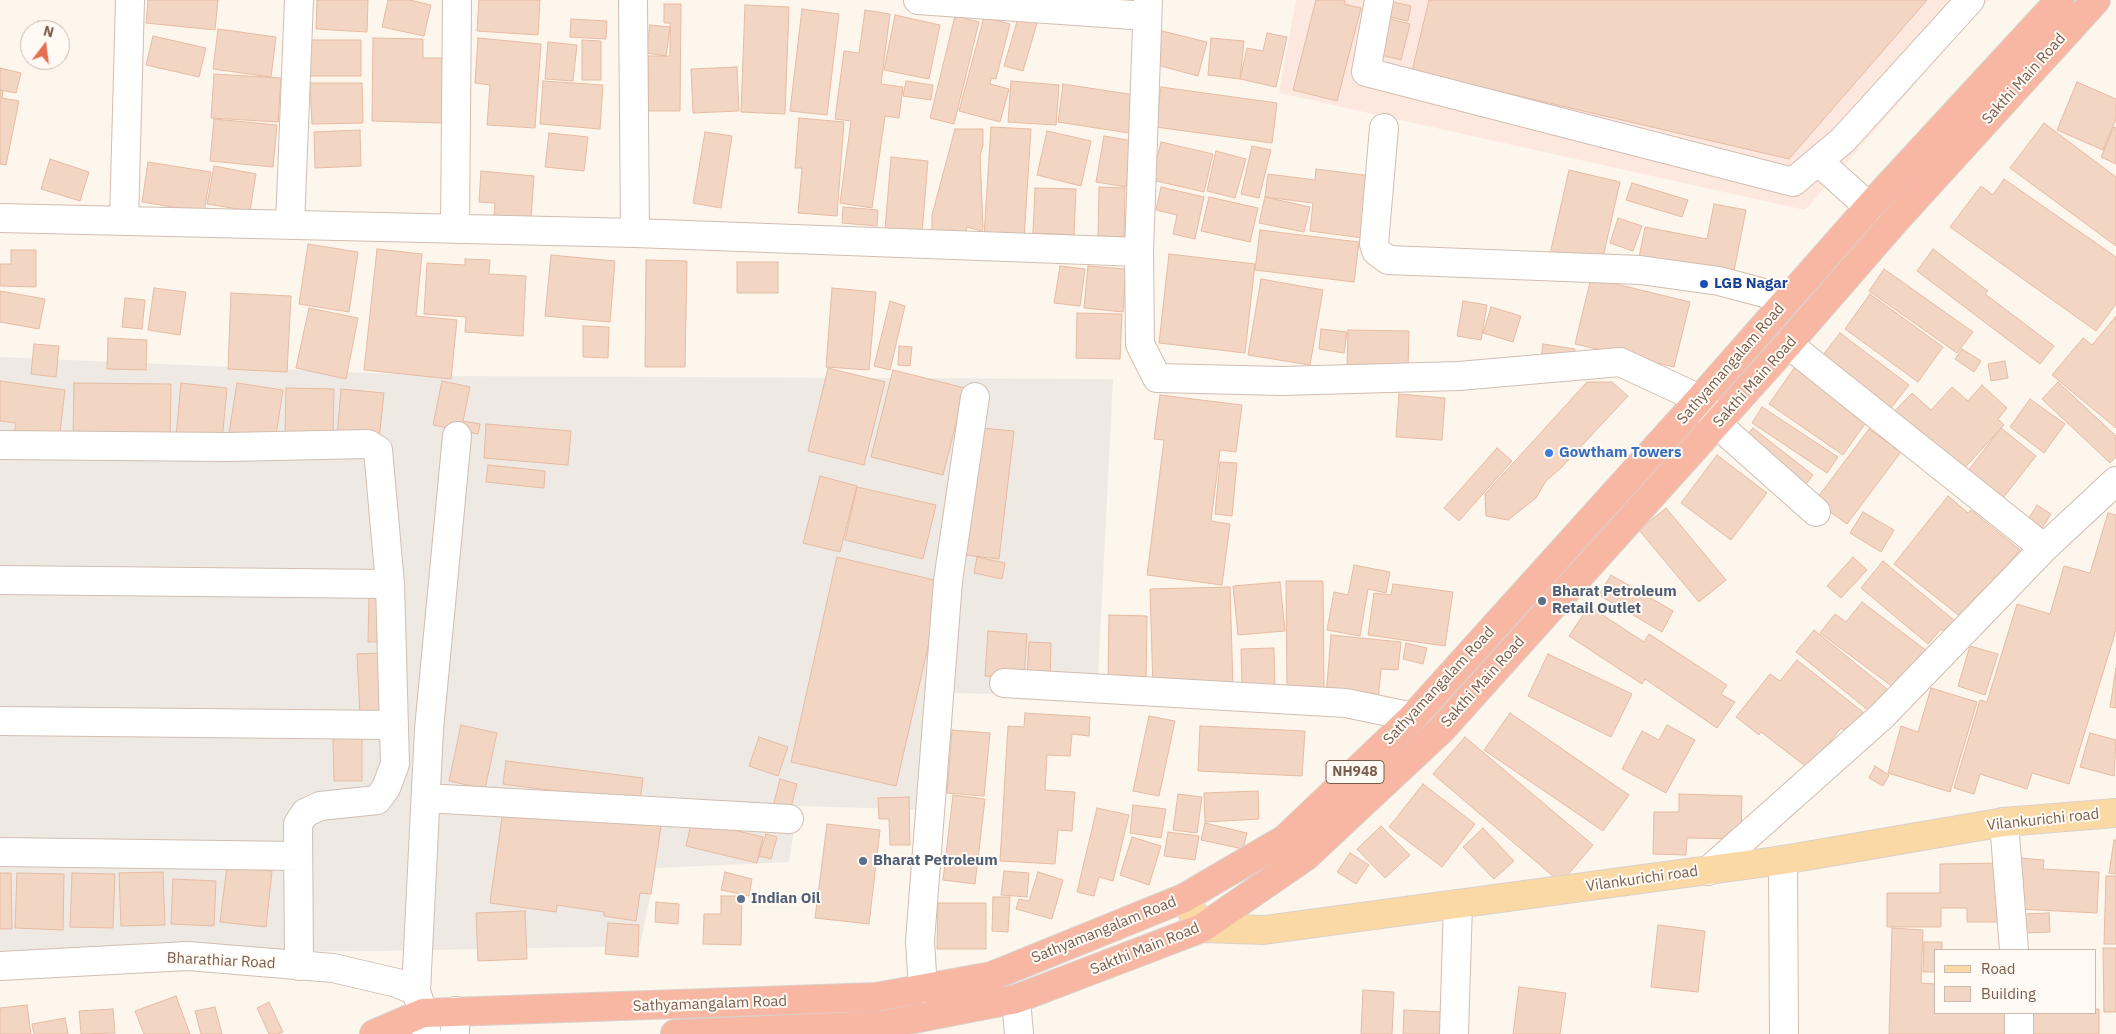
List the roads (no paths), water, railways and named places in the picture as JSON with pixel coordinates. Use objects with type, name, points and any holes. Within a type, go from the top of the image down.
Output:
[{"type":"highway","name":"Sathyamangalam Road","points":[[374,1034],[422,1013],[455,1022],[658,1006],[876,998],[992,976],[1184,898],[1285,839],[1413,717],[1700,400],[1869,207],[2060,0]]},
{"type":"highway","name":"Sakthi Main Road","points":[[675,1034],[882,1030],[1016,999],[1202,928],[1305,857],[1442,729],[1717,424],[1894,222],[2096,0]]},
{"type":"main road","name":"Vilankurichi road","points":[[1202,928],[1264,930],[1708,871],[2004,822],[2116,813]]},
{"type":"main road","points":[[1184,898],[1202,928]]},
{"type":"street","points":[[124,221],[130,0]]},
{"type":"street","points":[[290,225],[299,0]]},
{"type":"street","points":[[454,228],[457,0]]},
{"type":"street","points":[[633,0],[635,233]]},
{"type":"street","points":[[918,0],[1148,8],[1139,252],[1140,344],[1157,378],[1282,381],[1459,376],[1620,362],[1700,400],[1717,424],[1816,512]]},
{"type":"street","points":[[1379,0],[1366,72],[1793,182],[1843,140],[1970,0]]},
{"type":"street","points":[[1384,128],[1374,244],[1376,251],[1388,260],[1640,270],[1718,281],[1787,299]]},
{"type":"street","points":[[1818,161],[1869,207]]},
{"type":"street","points":[[0,218],[635,233],[1139,252]]},
{"type":"street","points":[[1788,344],[2044,548]]},
{"type":"street","points":[[923,989],[920,942],[947,591],[975,397]]},
{"type":"street","points":[[422,1013],[429,729],[457,436]]},
{"type":"street","points":[[0,445],[228,447],[368,444],[378,450],[390,584],[395,764],[386,788],[377,800],[320,806],[305,813],[298,824],[299,966]]},
{"type":"street","points":[[1708,871],[1882,716],[2044,548],[2116,481]]},
{"type":"street","points":[[0,580],[390,584]]},
{"type":"street","points":[[1004,682],[1346,703],[1413,717]]},
{"type":"street","points":[[0,721],[393,726]]},
{"type":"street","points":[[426,798],[789,819]]},
{"type":"street","points":[[2004,822],[2014,949]]},
{"type":"street","points":[[0,852],[298,856]]},
{"type":"street","points":[[1783,860],[1784,1034]]},
{"type":"street","points":[[1454,1034],[1458,904]]},
{"type":"street","name":"Bharathiar Road","points":[[0,966],[188,956],[333,968],[397,983],[422,1013]]},
{"type":"street","points":[[1016,999],[1019,1034]]},
{"type":"street","points":[[2019,1014],[2019,1034]]},
{"type":"place","name":"LGB Nagar","points":[[1704,284]]},
{"type":"place","name":"Gowtham Towers","points":[[1549,453]]},
{"type":"place","name":"Bharat Petroleum Retail Outlet","points":[[1542,601]]},
{"type":"place","name":"Bharat Petroleum","points":[[863,861]]},
{"type":"place","name":"Indian Oil","points":[[741,899]]}]
